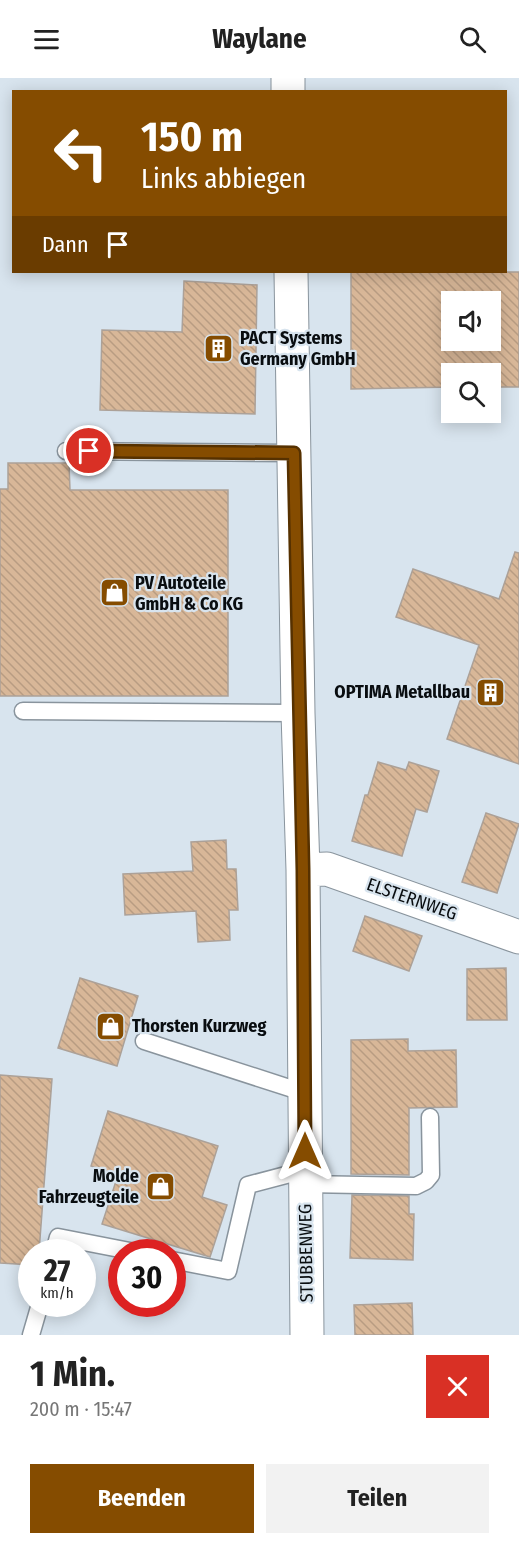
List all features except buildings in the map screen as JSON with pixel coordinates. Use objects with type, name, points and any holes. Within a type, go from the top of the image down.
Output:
[{"type":"street","name":"STUBBENWEG","points":[[291,273],[298,713],[303,870],[307,1335]]},
{"type":"street","name":"ELSTERNWEG","points":[[303,870],[327,869],[519,937]]},
{"type":"lane","points":[[66,451],[294,453]]},
{"type":"lane","points":[[23,711],[298,713]]},
{"type":"lane","points":[[144,1041],[305,1094]]},
{"type":"lane","points":[[186,1263],[228,1271],[248,1185],[305,1177],[416,1186],[426,1181],[431,1175],[430,1117]]},
{"type":"lane","points":[[31,1335],[36,1317]]},
{"type":"place","name":"PACT Systems Germany GmbH","points":[[219,348]]},
{"type":"place","name":"PV Autoteile GmbH & Co KG","points":[[114,593]]},
{"type":"place","name":"OPTIMA Metallbau","points":[[491,692]]},
{"type":"place","name":"Thorsten Kurzweg","points":[[111,1026]]},
{"type":"place","name":"Molde Fahrzeugteile","points":[[160,1186]]},
{"type":"route","points":[[89,451],[294,453],[303,870],[305,1151]]}]
